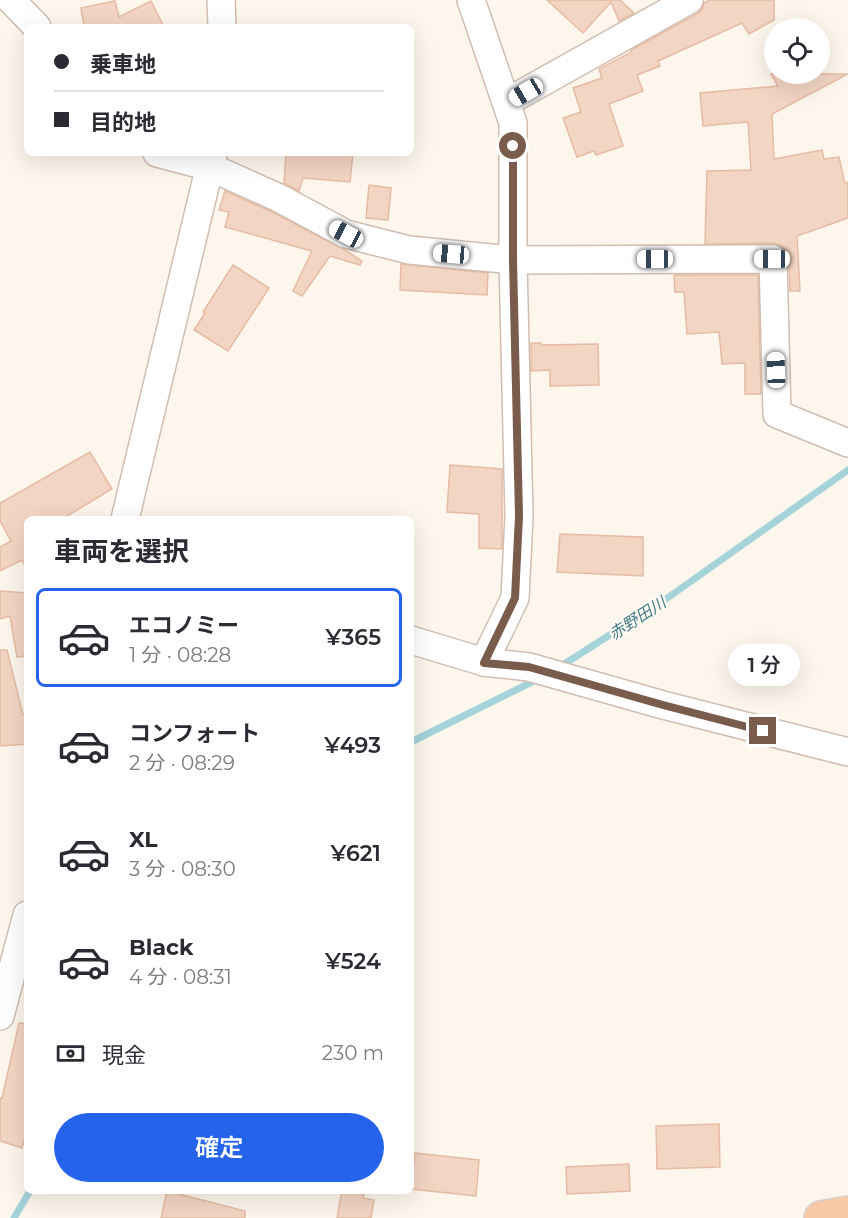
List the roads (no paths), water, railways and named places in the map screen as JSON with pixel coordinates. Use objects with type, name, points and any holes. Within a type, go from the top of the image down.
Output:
[{"type":"highway","points":[[821,1218],[848,1213]]},
{"type":"street","points":[[11,0],[34,24]]},
{"type":"street","points":[[220,0],[222,24]]},
{"type":"street","points":[[471,0],[513,123],[513,260],[519,516],[515,598],[484,663]]},
{"type":"street","points":[[507,102],[689,0]]},
{"type":"street","points":[[180,156],[211,160],[346,234],[409,250],[513,260],[772,259],[777,414],[847,442]]},
{"type":"street","points":[[126,516],[211,160]]},
{"type":"street","points":[[414,641],[484,663],[529,667],[663,705],[848,752]]},
{"type":"street","points":[[0,1016],[24,926]]},
{"type":"waterway","name":"赤野田川","points":[[558,668],[666,599],[848,470]]},
{"type":"waterway","name":"赤野田川","points":[[414,741],[538,679]]},
{"type":"waterway","name":"赤野田川","points":[[14,1218],[28,1194]]}]
